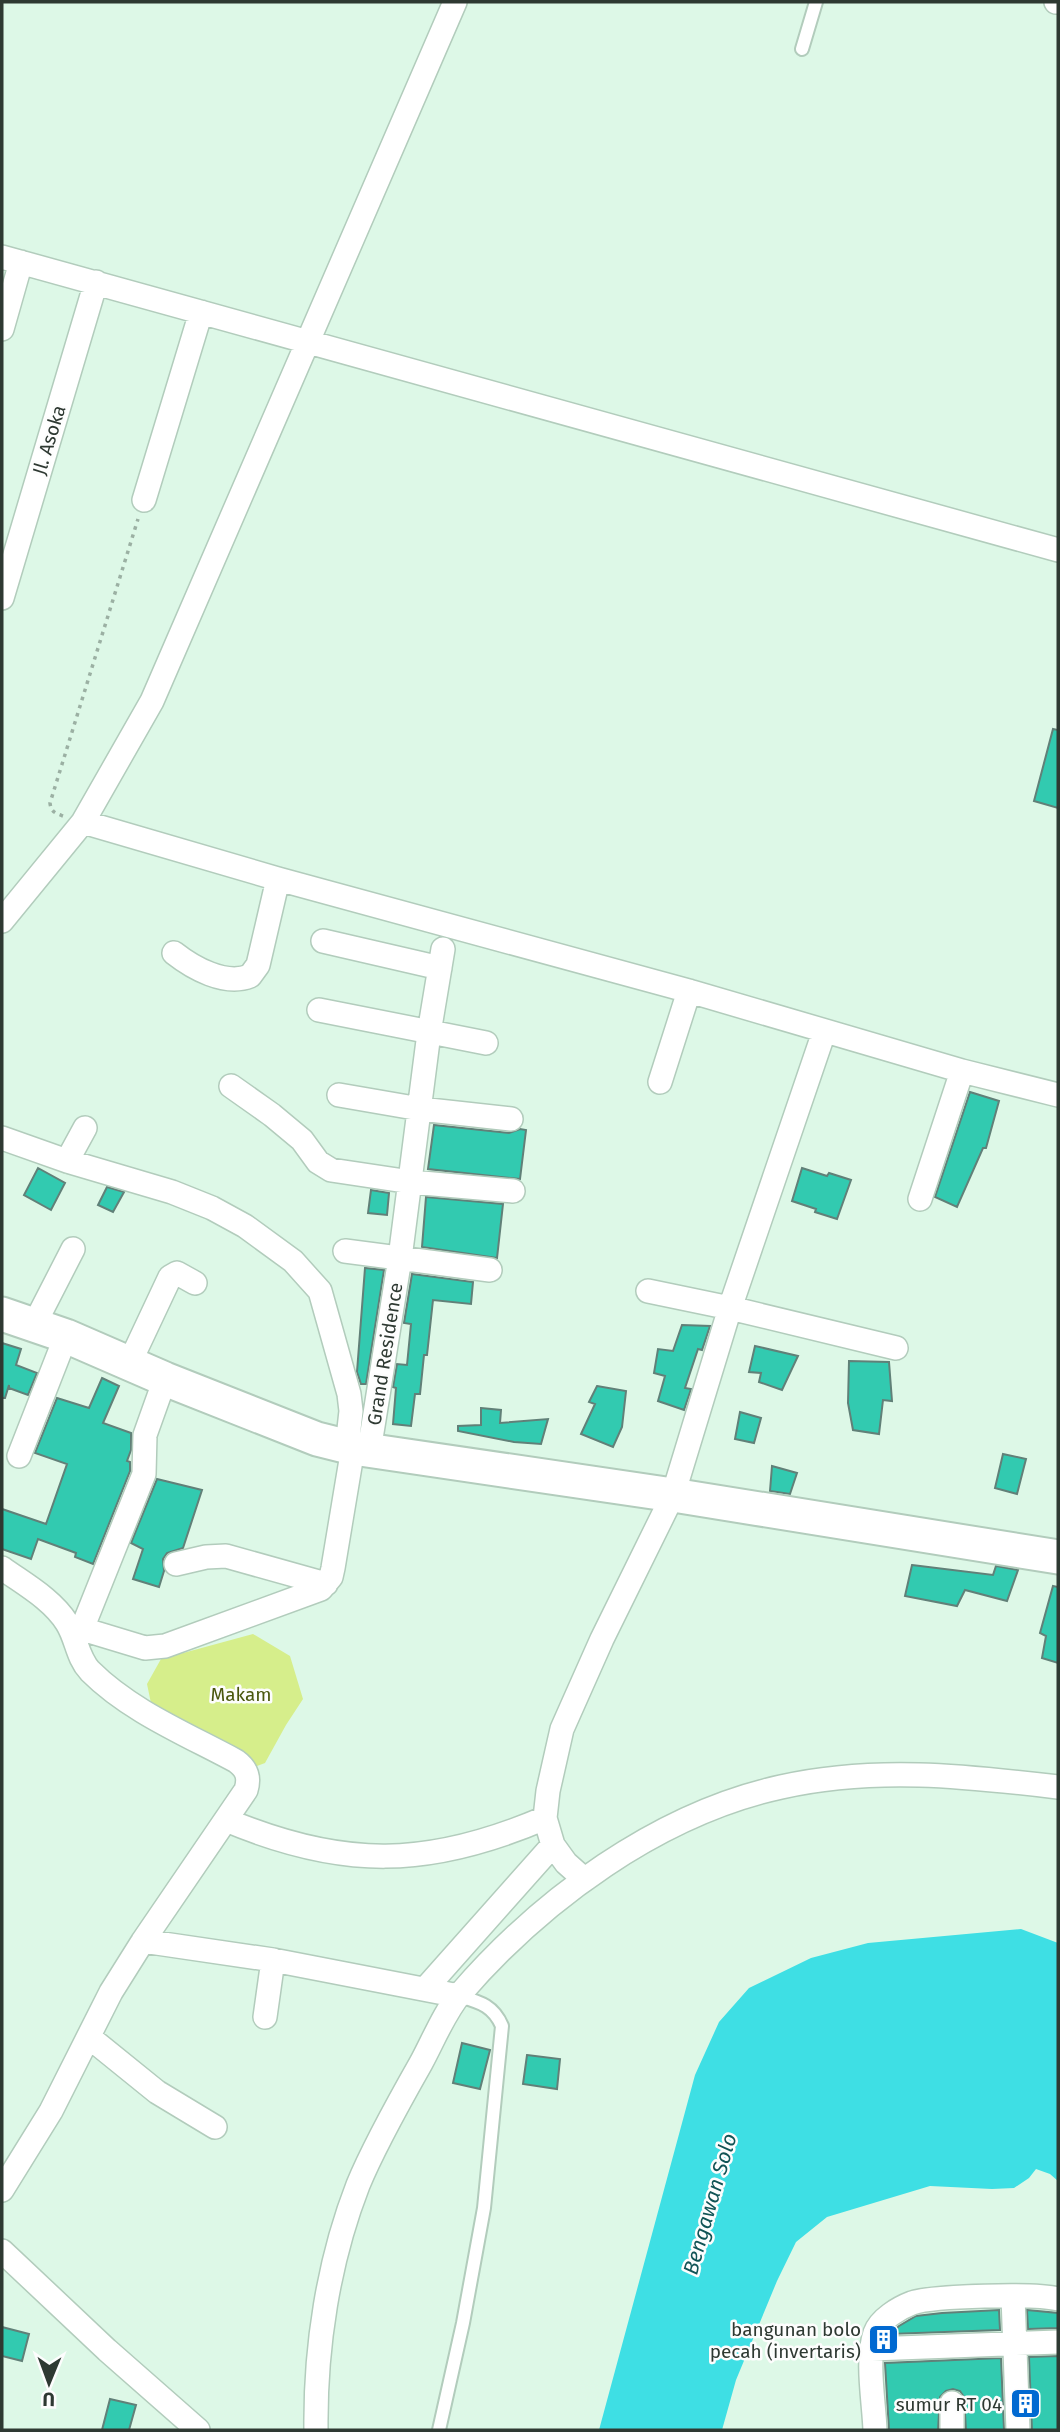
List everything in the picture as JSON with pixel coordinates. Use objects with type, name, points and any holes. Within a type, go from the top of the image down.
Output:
[{"type":"street","points":[[2,921],[83,822],[152,701],[455,2]]},
{"type":"street","points":[[2,329],[11,260],[1058,551]]},
{"type":"street","name":"Jl. Asoka","points":[[2,598],[96,282]]},
{"type":"street","points":[[144,500],[201,313]]},
{"type":"street","points":[[83,822],[278,879],[689,991],[962,1071],[1058,1095]]},
{"type":"street","points":[[174,953],[191,967],[208,973],[232,979],[250,976],[258,965],[278,879]]},
{"type":"street","name":"Grand Residence","points":[[323,941],[441,958],[400,1258],[356,1448]]},
{"type":"street","points":[[660,1082],[689,991]]},
{"type":"street","points":[[319,1010],[486,1043]]},
{"type":"street","points":[[584,1879],[566,1863],[553,1845],[545,1818],[548,1791],[562,1729],[602,1639],[673,1494],[730,1308],[824,1032]]},
{"type":"street","points":[[920,1199],[962,1071]]},
{"type":"street","points":[[231,1086],[302,1140],[323,1167],[343,1173],[411,1182],[513,1191]]},
{"type":"street","points":[[338,1095],[420,1110],[511,1119]]},
{"type":"street","points":[[67,1161],[85,1128]]},
{"type":"street","points":[[2,1138],[67,1161],[173,1192],[212,1208],[245,1226],[293,1261],[320,1292],[349,1394],[356,1448],[333,1568],[326,1584],[312,1593],[165,1646],[145,1648],[75,1627],[44,1599],[2,1568]]},
{"type":"street","points":[[35,1323],[72,1250]]},
{"type":"street","name":"Grand Residence","points":[[345,1251],[490,1270]]},
{"type":"street","points":[[130,1362],[170,1277],[177,1273],[195,1283]]},
{"type":"street","points":[[649,1291],[896,1348]]},
{"type":"street","points":[[2,1314],[35,1323],[317,1439],[356,1448],[673,1494],[1058,1557]]},
{"type":"street","points":[[19,1456],[66,1336]]},
{"type":"street","points":[[2,2190],[51,2110],[111,1992],[246,1790],[248,1777],[244,1768],[130,1704],[110,1690],[78,1654],[75,1627],[144,1474],[145,1435],[165,1378]]},
{"type":"street","points":[[176,1564],[206,1557],[226,1556],[326,1584]]},
{"type":"street","points":[[316,2430],[315,2397],[325,2307],[332,2271],[359,2183],[409,2084],[458,1996],[529,1924],[597,1868],[658,1834],[714,1808],[780,1787],[846,1777],[906,1773],[1058,1787]]},
{"type":"street","points":[[226,1820],[269,1838],[315,1850],[362,1856],[397,1856],[456,1849],[501,1837],[545,1818]]},
{"type":"street","points":[[426,1988],[553,1845]]},
{"type":"street","points":[[143,1941],[273,1960],[458,1996]]},
{"type":"street","points":[[265,2017],[273,1960]]},
{"type":"street","points":[[89,2037],[157,2092],[215,2127]]},
{"type":"street","points":[[2,2251],[107,2350],[198,2430]]},
{"type":"street","points":[[1013,2297],[1018,2430]]},
{"type":"street","points":[[875,2430],[872,2349],[876,2330],[899,2308],[936,2299],[1058,2299]]},
{"type":"street","points":[[872,2349],[1058,2342]]},
{"type":"street","points":[[952,2403],[952,2430]]},
{"type":"lane","points":[[802,49],[816,2]]},
{"type":"lane","points":[[439,2430],[463,2323],[484,2208],[502,2026],[496,2012],[479,2002],[458,1996]]},
{"type":"path","points":[[83,822],[54,813],[50,803],[144,500]]},
{"type":"green space","name":"Makam","points":[[253,1634],[290,1656],[303,1699],[265,1763],[257,1766],[238,1753],[152,1708],[147,1684],[161,1659]]},
{"type":"water","name":"Bengawan Solo","points":[[1021,1929],[1058,1943],[1058,2181],[1050,2174],[1036,2169],[1029,2178],[1014,2188],[930,2186],[827,2217],[796,2242],[736,2380],[722,2430],[599,2430],[695,2075],[719,2022],[749,1988],[811,1958],[868,1943]]},
{"type":"building","points":[[1053,729],[1058,730],[1058,808],[1034,801]]},
{"type":"building","points":[[970,1092],[999,1101],[986,1148],[983,1148],[957,1207],[935,1197]]},
{"type":"building","points":[[434,1125],[509,1133],[526,1130],[520,1179],[428,1169]]},
{"type":"building","points":[[38,1168],[65,1183],[51,1210],[24,1195]]},
{"type":"building","points":[[802,1168],[851,1180],[837,1219],[792,1201]]},
{"type":"building","points":[[107,1187],[124,1192],[113,1212],[98,1205]]},
{"type":"building","points":[[371,1190],[389,1193],[387,1215],[368,1213]]},
{"type":"building","points":[[426,1197],[503,1204],[497,1258],[422,1247]]},
{"type":"building","points":[[365,1268],[384,1270],[366,1384],[361,1384],[357,1372]]},
{"type":"building","points":[[412,1274],[473,1282],[471,1304],[433,1300],[427,1355],[424,1355],[420,1394],[415,1394],[411,1426],[393,1424],[396,1388],[393,1387],[397,1364],[407,1365],[411,1324],[404,1323]]},
{"type":"building","points":[[682,1325],[710,1326],[702,1350],[698,1349],[685,1388],[691,1389],[684,1410],[658,1401],[665,1376],[654,1373],[658,1349],[673,1351]]},
{"type":"building","points":[[2,1343],[21,1349],[16,1365],[37,1373],[28,1395],[9,1388],[9,1385],[5,1398],[2,1398]]},
{"type":"building","points":[[755,1346],[798,1356],[782,1390],[759,1382],[761,1373],[749,1372]]},
{"type":"building","points":[[849,1361],[889,1362],[892,1401],[883,1400],[879,1434],[853,1430],[848,1403]]},
{"type":"building","points":[[102,1378],[119,1386],[103,1423],[131,1433],[131,1450],[127,1461],[130,1462],[130,1471],[93,1564],[75,1557],[76,1553],[38,1539],[31,1559],[2,1549],[2,1509],[46,1524],[67,1464],[35,1453],[57,1398],[89,1408]]},
{"type":"building","points":[[597,1386],[626,1391],[622,1427],[613,1447],[581,1434],[595,1404],[589,1402]]},
{"type":"building","points":[[481,1408],[501,1410],[500,1423],[548,1419],[541,1444],[514,1442],[458,1431],[458,1426],[481,1425]]},
{"type":"building","points":[[740,1412],[761,1418],[754,1443],[735,1439]]},
{"type":"building","points":[[1003,1454],[1026,1459],[1017,1494],[995,1488]]},
{"type":"building","points":[[772,1466],[797,1473],[790,1494],[770,1491]]},
{"type":"building","points":[[157,1479],[202,1490],[183,1548],[167,1553],[163,1559],[164,1571],[159,1587],[133,1579],[143,1549],[131,1543]]},
{"type":"building","points":[[912,1565],[993,1575],[996,1566],[1018,1570],[1007,1601],[965,1590],[957,1606],[905,1596]]},
{"type":"building","points":[[1053,1586],[1058,1587],[1058,1663],[1042,1658],[1046,1636],[1040,1633]]},
{"type":"building","points":[[462,2043],[490,2050],[480,2089],[453,2083]]},
{"type":"building","points":[[527,2055],[560,2059],[557,2089],[523,2084]]},
{"type":"building","points":[[999,2310],[1000,2330],[890,2334],[916,2316]]},
{"type":"building","points":[[1027,2310],[1058,2313],[1058,2328],[1028,2329]]},
{"type":"building","points":[[2,2327],[29,2334],[22,2361],[2,2356]]},
{"type":"building","points":[[1058,2356],[1058,2430],[1032,2430],[1029,2357]]},
{"type":"building","points":[[1001,2358],[1004,2430],[966,2430],[964,2397],[960,2391],[953,2389],[940,2397],[938,2430],[889,2430],[885,2363]]},
{"type":"building","points":[[110,2399],[136,2405],[129,2430],[102,2430]]},
{"type":"place","name":"bangunan bolo pecah (invertaris)","points":[[884,2340]]},
{"type":"place","name":"sumur RT 04","points":[[1025,2404]]}]
